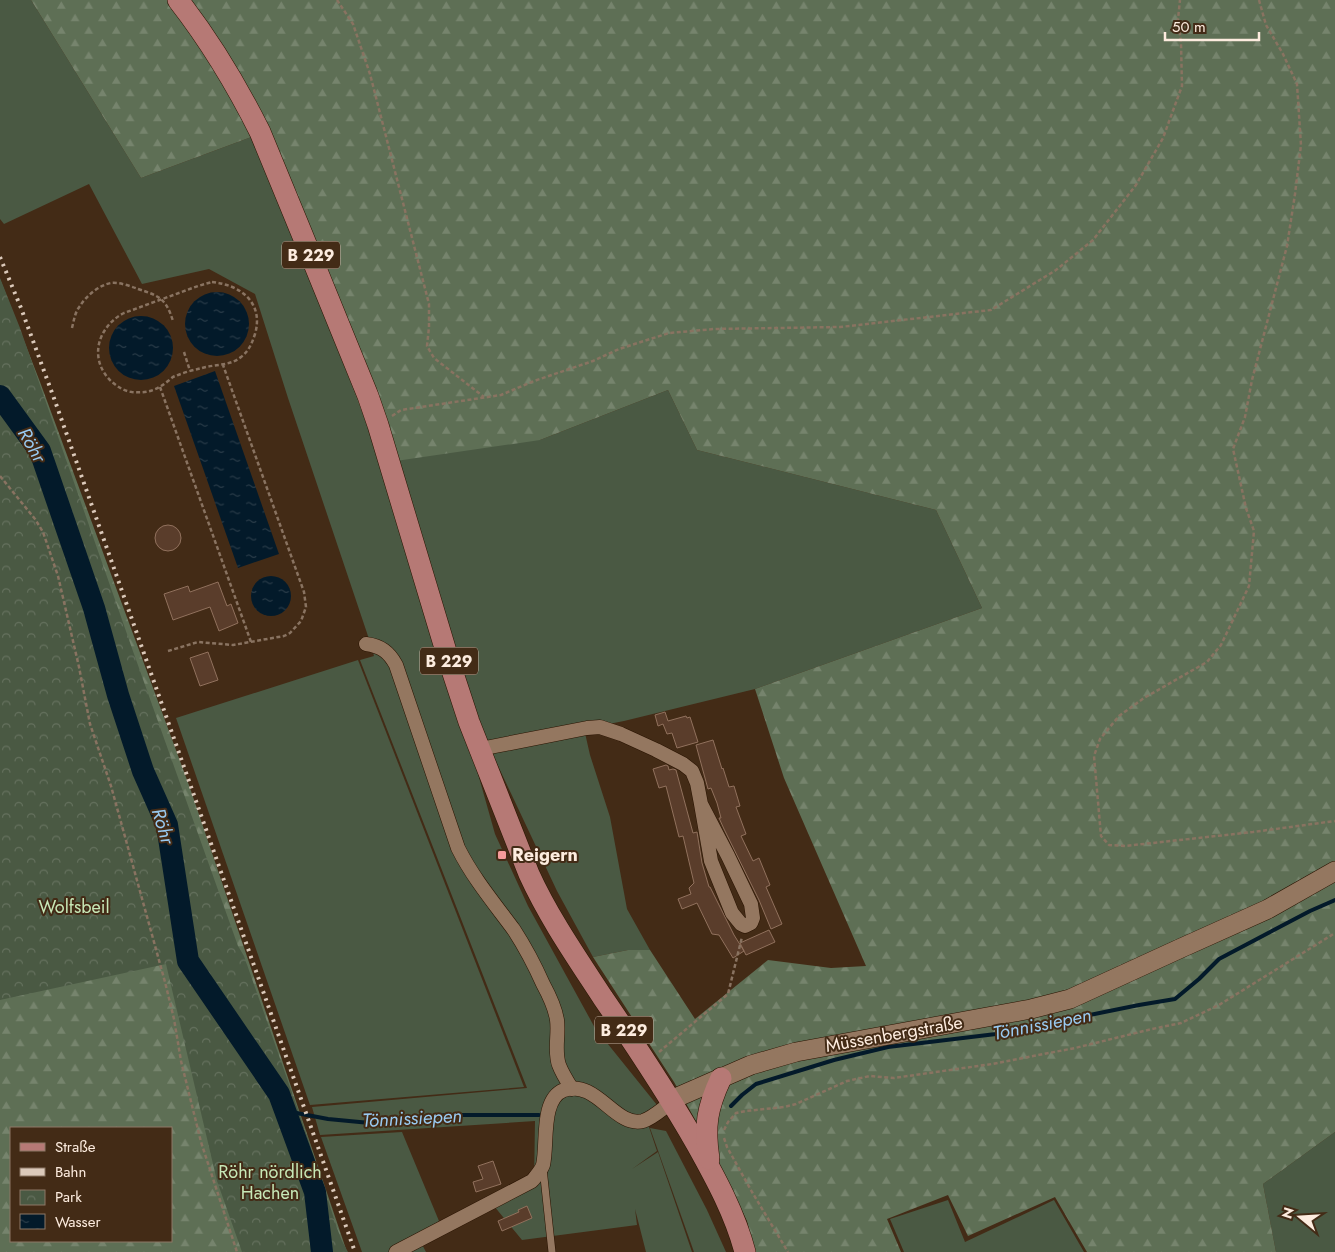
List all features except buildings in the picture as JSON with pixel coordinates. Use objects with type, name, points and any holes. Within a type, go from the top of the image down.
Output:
[{"type":"main road","name":"B 229","points":[[178,0],[238,88],[260,132],[353,357],[378,426],[469,722],[519,852],[540,898],[577,958],[672,1102],[710,1169],[733,1215],[745,1252]]},
{"type":"main road","name":"Müssenbergstraße","points":[[672,1102],[680,1096],[764,1060],[796,1052],[1031,1009],[1070,999],[1268,910],[1335,871]]},
{"type":"main road","points":[[710,1169],[706,1137],[708,1110],[721,1078]]},
{"type":"street","points":[[366,644],[374,645],[392,656],[458,848],[472,874],[514,931],[549,996],[557,1018],[557,1058],[559,1067],[572,1089]]},
{"type":"street","points":[[480,749],[600,727],[656,750],[687,767],[692,772],[697,783],[713,869],[732,913],[738,922],[745,926],[753,921],[751,904],[701,804]]},
{"type":"street","points":[[396,1252],[529,1183],[538,1174],[542,1166],[549,1110],[555,1097],[562,1091],[572,1089],[590,1093],[622,1117],[636,1122],[645,1120],[672,1102]]},
{"type":"lane","points":[[542,1166],[552,1252]]},
{"type":"path","points":[[337,0],[353,24],[370,74],[429,304],[427,346],[434,358],[485,397]]},
{"type":"path","points":[[378,426],[401,410],[501,395],[534,381],[670,333],[714,329],[840,327],[991,310],[1056,270],[1093,240],[1136,185],[1163,138],[1182,86],[1181,43],[1178,19],[1180,0]]},
{"type":"path","points":[[1259,0],[1266,25],[1283,54],[1296,84],[1301,145],[1296,194],[1287,246],[1252,380],[1245,418],[1233,448],[1246,508],[1254,531],[1249,586],[1221,645],[1207,662],[1144,698],[1119,716],[1100,739],[1094,756],[1101,836],[1109,845],[1125,846],[1335,821]]},
{"type":"path","points":[[212,282],[228,284],[249,298],[257,318],[254,339],[247,351],[230,363],[223,365],[190,371],[174,377],[154,390],[129,392],[119,388],[105,374],[98,349],[102,334],[107,325],[117,317],[198,286],[212,282]]},
{"type":"path","points":[[72,328],[75,315],[80,306],[93,292],[106,285],[116,283],[132,287],[161,299],[168,306],[173,321]]},
{"type":"path","points":[[184,352],[190,371]]},
{"type":"path","points":[[168,651],[198,642],[233,645],[284,636],[290,633],[301,621],[304,613],[306,600],[304,592],[223,365]]},
{"type":"path","points":[[160,387],[251,642]]},
{"type":"path","points":[[0,476],[24,504],[43,532],[58,576],[79,666],[90,724],[111,786],[165,982],[181,1061],[201,1142],[237,1252]]},
{"type":"path","points":[[646,1063],[728,994],[745,926]]},
{"type":"path","points":[[788,1252],[727,1146],[724,1130],[736,1113],[796,1104],[847,1081],[870,1076],[894,1078],[992,1064],[1075,1048],[1181,1023],[1219,1005],[1335,933]]},
{"type":"green space","points":[[0,0],[31,0],[141,178],[254,136],[540,440],[668,390],[697,450],[936,510],[982,608],[755,689],[624,721],[486,748],[471,749],[495,834],[528,906],[595,1028],[657,1105],[649,1127],[657,1151],[632,1169],[658,1152],[692,1252],[646,1252],[635,1209],[637,1225],[522,1240],[494,1206],[534,1182],[535,1121],[320,1135],[312,1107],[527,1088],[360,660],[374,656],[255,294],[209,269],[142,284],[89,184],[4,224],[0,219]]},
{"type":"green space","points":[[31,0],[1335,0],[1335,1132],[1263,1184],[1276,1252],[1087,1252],[1055,1197],[968,1236],[948,1195],[887,1219],[901,1252],[754,1252],[747,1221],[714,1153],[674,1082],[593,957],[628,950],[650,950],[695,1019],[768,960],[831,968],[866,966],[784,778],[755,689],[982,608],[936,510],[697,450],[668,390],[540,440],[382,463],[254,136],[141,178]]},
{"type":"green space","points":[[0,278],[20,328],[238,946],[244,956],[310,1144],[337,1228],[348,1252],[242,1252],[217,1181],[166,964],[0,1000]]},
{"type":"green space","points":[[0,279],[190,788],[347,1252],[0,1252]]},
{"type":"green space","points":[[358,660],[524,1087],[310,1105],[176,718]]},
{"type":"green space","points":[[585,733],[610,817],[627,909],[650,950],[628,950],[593,957],[557,891],[491,751]]},
{"type":"green space","points":[[650,1128],[666,1131],[707,1210],[726,1252],[694,1252]]},
{"type":"green space","points":[[402,1132],[439,1221],[417,1235],[426,1252],[362,1252],[321,1137]]},
{"type":"green space","points":[[1335,1132],[1335,1252],[1276,1252],[1263,1184]]},
{"type":"green space","points":[[948,1200],[965,1242],[1054,1200],[1084,1252],[904,1252],[890,1219]]},
{"type":"water","points":[[211,292],[223,292],[240,301],[247,312],[249,324],[247,336],[240,347],[223,356],[211,356],[199,351],[190,342],[185,330],[185,318],[190,306],[199,297]]},
{"type":"water","points":[[141,316],[153,319],[164,325],[170,336],[173,348],[170,360],[164,371],[153,377],[141,380],[129,377],[118,371],[112,360],[109,348],[112,336],[118,325],[129,319]]},
{"type":"water","points":[[215,371],[279,554],[238,568],[174,386]]},
{"type":"water","points":[[275,576],[282,579],[288,585],[291,596],[290,604],[282,613],[275,616],[267,616],[260,613],[252,604],[251,592],[254,585],[263,577]]},
{"type":"waterway","name":"Röhr","points":[[0,396],[40,451],[94,608],[118,695],[143,771],[167,825],[188,961],[279,1094],[315,1192],[322,1252]]},
{"type":"waterway","name":"Tönnissiepen","points":[[731,1106],[756,1084],[834,1060],[888,1047],[996,1034],[1175,999],[1219,959],[1310,911],[1335,900]]},
{"type":"waterway","name":"Tönnissiepen","points":[[286,1111],[328,1119],[370,1123],[395,1122],[446,1115],[539,1115]]},
{"type":"railway","points":[[0,257],[55,401],[355,1252]]},
{"type":"place","name":"Reigern","points":[[502,855]]},
{"type":"park label","name":"Wolfsbeil","points":[[74,907]]},
{"type":"park label","name":"Röhr nördlich Hachen","points":[[270,1182]]}]
